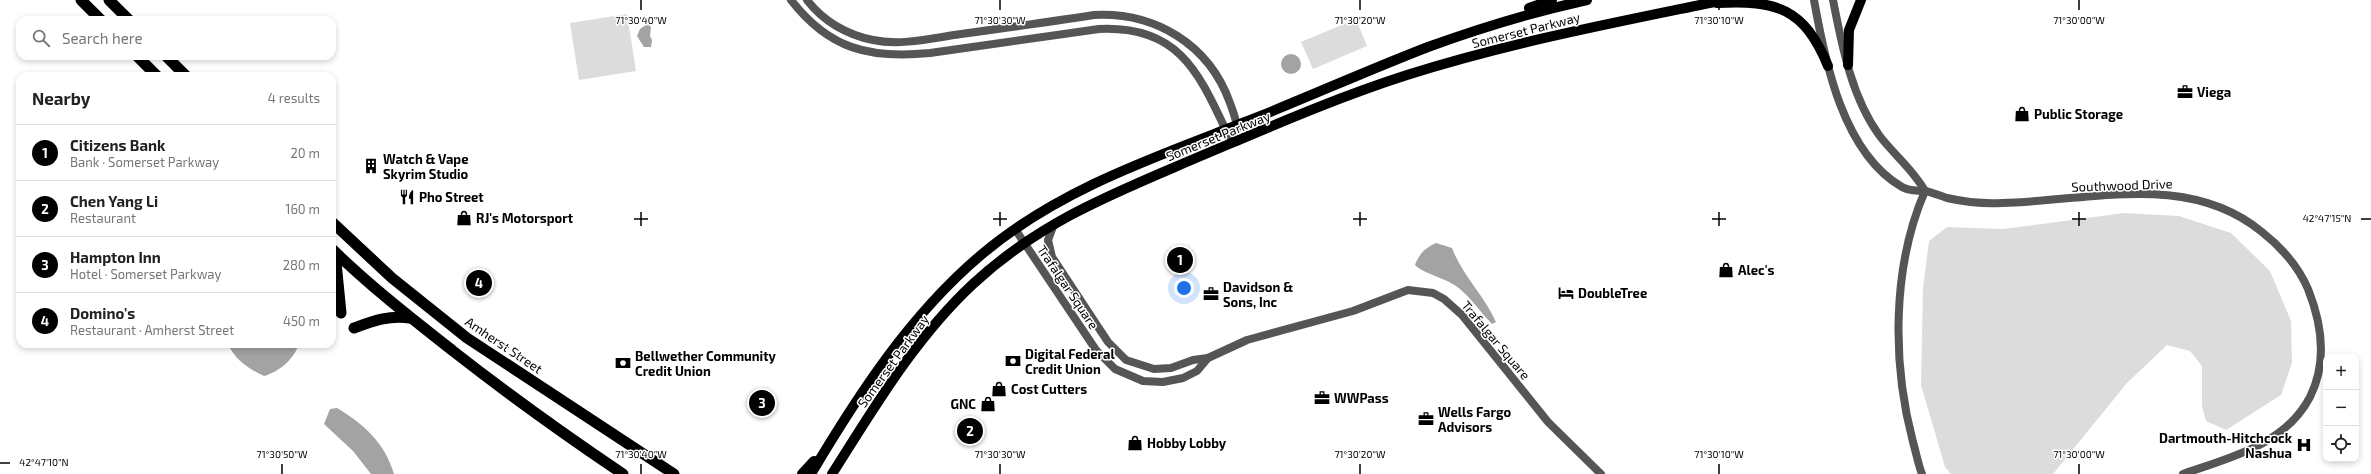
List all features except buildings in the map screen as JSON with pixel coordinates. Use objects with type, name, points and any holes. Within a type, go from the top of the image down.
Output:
[{"type":"highway","points":[[81,0],[97,16]]},
{"type":"highway","points":[[109,0],[125,16]]},
{"type":"highway","points":[[142,60],[153,72]]},
{"type":"highway","points":[[170,60],[182,72]]},
{"type":"highway","name":"Amherst Street","points":[[336,226],[423,305],[466,338],[674,474]]},
{"type":"highway","points":[[336,252],[366,282],[410,318],[548,423],[623,474]]},
{"type":"highway","points":[[336,268],[341,313]]},
{"type":"highway","points":[[354,328],[379,319],[395,316],[410,318]]},
{"type":"main road","points":[[1503,22],[1517,13],[1552,0]]},
{"type":"main road","name":"Somerset Parkway","points":[[811,474],[824,451],[890,353],[929,306],[981,254],[1046,208],[1080,189],[1428,47],[1503,22],[1587,0]]},
{"type":"main road","name":"Somerset Parkway","points":[[833,474],[840,460],[902,367],[928,332],[974,283],[1024,243],[1057,221],[1110,194],[1232,143],[1369,89],[1422,70],[1548,36],[1724,0]]},
{"type":"main road","points":[[1848,65],[1849,30],[1861,0]]},
{"type":"main road","points":[[1707,4],[1757,2],[1775,6],[1786,11],[1801,23],[1811,34],[1828,66]]},
{"type":"main road","points":[[802,474],[824,451]]},
{"type":"street","points":[[790,0],[814,26],[830,38],[865,52],[890,56],[930,53],[1099,29],[1135,32],[1169,46],[1188,62],[1207,89],[1232,143]]},
{"type":"street","points":[[807,0],[820,16],[840,28],[875,41],[900,42],[928,39],[1094,15],[1121,15],[1145,20],[1171,30],[1187,42],[1213,68],[1226,92],[1237,125],[1236,136],[1232,143]]},
{"type":"street","name":"Southwood Drive","points":[[1814,0],[1828,66],[1842,112],[1862,146],[1880,168],[1899,186],[1909,190],[1925,191],[1951,199],[1985,203],[2150,194],[2178,195],[2201,200],[2235,214],[2257,227],[2280,248],[2304,281],[2318,317],[2322,350],[2318,376],[2312,391],[2298,416],[2281,433],[2263,444],[2183,474]]},
{"type":"street","points":[[1833,0],[1848,65],[1860,101],[1874,127],[1891,150],[1915,175],[1925,191],[1914,218],[1908,241],[1901,294],[1900,332],[1902,375],[1908,423],[1922,474]]},
{"type":"street","name":"Trafalgar Square","points":[[1057,221],[1049,236],[1048,245],[1052,258],[1108,342],[1120,356],[1137,365],[1154,369],[1171,368],[1193,360],[1208,358],[1247,340],[1353,311],[1397,293],[1408,290],[1433,293],[1444,299],[1462,315],[1548,422],[1601,474]]},
{"type":"street","name":"Trafalgar Square","points":[[1015,229],[1096,350],[1116,369],[1143,381],[1163,382],[1183,378],[1197,371],[1208,358]]},
{"type":"shaded area","points":[[627,14],[636,71],[579,80],[570,23]]},
{"type":"shaded area","points":[[1356,19],[1367,46],[1313,69],[1301,42]]},
{"type":"shaded area","points":[[647,24],[651,27],[651,47],[644,47],[637,36],[640,29]]},
{"type":"shaded area","points":[[1291,54],[1298,57],[1301,64],[1298,71],[1291,74],[1284,71],[1281,64],[1284,57]]},
{"type":"shaded area","points":[[2124,213],[2179,216],[2231,233],[2270,271],[2291,321],[2292,363],[2281,395],[2226,430],[2206,421],[2202,406],[2202,366],[2190,351],[2167,345],[2127,383],[2053,474],[1951,474],[1945,467],[1921,385],[1923,288],[1929,241],[1947,227],[2003,229]]},
{"type":"shaded area","points":[[1436,243],[1452,248],[1461,267],[1496,322],[1492,324],[1470,299],[1456,286],[1446,280],[1423,271],[1415,265],[1423,252]]},
{"type":"shaded area","points":[[230,348],[298,348],[290,360],[280,368],[264,376],[243,363]]},
{"type":"shaded area","points":[[337,408],[347,414],[372,435],[385,453],[394,474],[371,474],[353,451],[324,424],[330,409]]},
{"type":"place","name":"Viega","points":[[2185,92]]},
{"type":"place","name":"Public Storage","points":[[2022,114]]},
{"type":"place","name":"Watch & Vape Skyrim Studio","points":[[371,166]]},
{"type":"place","name":"Pho Street","points":[[407,197]]},
{"type":"place","name":"RJ's Motorsport","points":[[464,218]]},
{"type":"place","name":"Citizens Bank","points":[[1180,260]]},
{"type":"place","name":"Alec's","points":[[1726,270]]},
{"type":"place","name":"Domino's","points":[[479,283]]},
{"type":"place","name":"DoubleTree","points":[[1566,293]]},
{"type":"place","name":"Davidson & Sons, Inc","points":[[1211,294]]},
{"type":"place","name":"Digital Federal Credit Union","points":[[1013,361]]},
{"type":"place","name":"Bellwether Community Credit Union","points":[[623,363]]},
{"type":"place","name":"Cost Cutters","points":[[999,389]]},
{"type":"place","name":"WWPass","points":[[1322,398]]},
{"type":"place","name":"Hampton Inn","points":[[762,403]]},
{"type":"place","name":"GNC","points":[[988,404]]},
{"type":"place","name":"Wells Fargo Advisors","points":[[1426,419]]},
{"type":"place","name":"Chen Yang Li","points":[[970,431]]},
{"type":"place","name":"Hobby Lobby","points":[[1135,443]]},
{"type":"place","name":"Dartmouth-Hitchcock Nashua","points":[[2304,445]]}]
